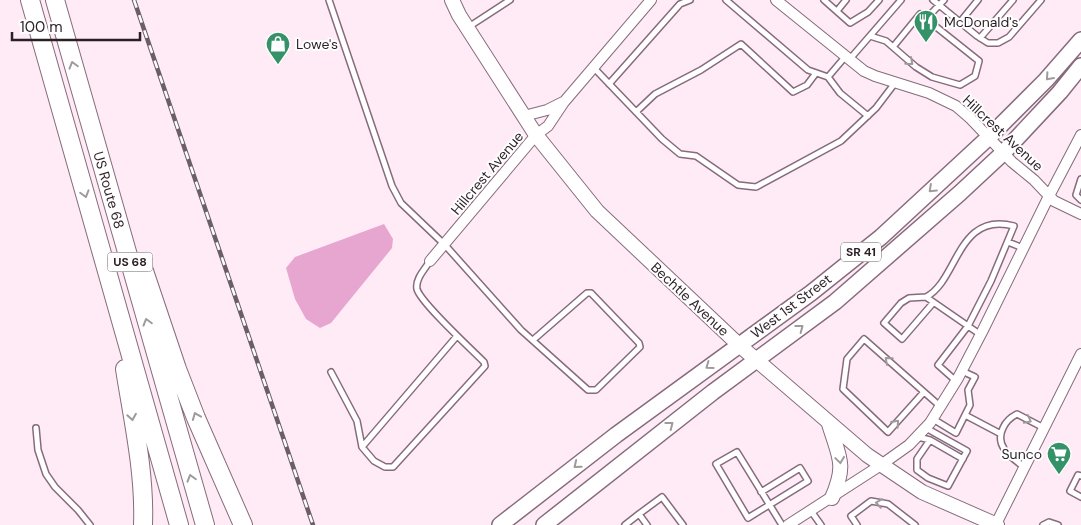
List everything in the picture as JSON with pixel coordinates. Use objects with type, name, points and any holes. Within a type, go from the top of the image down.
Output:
[{"type":"highway","name":"US Route 68","points":[[30,0],[179,525]]},
{"type":"highway","name":"US Route 68","points":[[55,0],[205,525]]},
{"type":"highway","points":[[80,87],[177,369],[196,418],[243,525]]},
{"type":"highway","points":[[114,299],[139,459],[143,494],[143,525]]},
{"type":"main road","name":"West 1st Street","points":[[500,525],[616,435],[811,293],[881,237],[988,138],[1046,80],[1081,40]]},
{"type":"main road","name":"West 1st Street","points":[[544,525],[668,426],[835,302],[1003,153],[1060,92],[1081,66]]},
{"type":"street","name":"Bechtle Avenue","points":[[452,0],[467,28],[536,135],[597,212],[739,345],[881,466],[922,492],[997,525]]},
{"type":"street","name":"Hillcrest Avenue","points":[[430,261],[536,135],[548,126],[564,102],[652,0]]},
{"type":"street","name":"Hillcrest Avenue","points":[[776,0],[864,71],[943,99],[971,119],[1003,153],[1054,201],[1081,214]]},
{"type":"street","name":"Hillcrest Avenue","points":[[524,116],[548,110],[564,102]]},
{"type":"street","points":[[788,525],[881,466],[930,424],[941,408],[981,335],[1081,135]]},
{"type":"street","points":[[997,525],[1081,354]]},
{"type":"street","points":[[829,423],[841,456],[842,466],[838,484],[832,498]]},
{"type":"lane","points":[[329,0],[392,186],[400,203],[445,245],[515,323],[533,340],[588,390],[596,390],[640,348],[639,343],[592,293],[587,293],[533,340]]},
{"type":"lane","points":[[467,28],[510,0]]},
{"type":"lane","points":[[609,84],[680,4],[690,0]]},
{"type":"lane","points":[[726,0],[808,70],[828,77],[840,93],[868,116]]},
{"type":"lane","points":[[824,0],[850,23],[868,12],[879,0]]},
{"type":"lane","points":[[837,11],[846,0]]},
{"type":"lane","points":[[828,77],[870,36],[901,0]]},
{"type":"lane","points":[[933,0],[988,43],[998,43],[1009,37],[1041,0]]},
{"type":"lane","points":[[926,19],[944,0]]},
{"type":"lane","points":[[960,22],[978,0]]},
{"type":"lane","points":[[980,38],[1013,0]]},
{"type":"lane","points":[[870,36],[886,41],[893,47],[916,66],[932,77],[960,85],[975,76],[979,61],[920,14],[893,47]]},
{"type":"lane","points":[[636,112],[655,94],[701,70],[741,44],[793,92],[807,85],[816,73]]},
{"type":"lane","points":[[593,67],[662,139],[680,154],[696,156],[738,185],[756,187],[841,141],[868,116],[896,83]]},
{"type":"lane","points":[[1081,179],[1076,195],[1081,200]]},
{"type":"lane","points":[[933,302],[902,339],[884,323],[901,302],[909,298],[926,298],[935,293],[963,245],[980,229],[1002,223],[1014,226],[991,281],[968,326],[938,365],[956,381]]},
{"type":"lane","points":[[1008,242],[1024,248]]},
{"type":"lane","points":[[331,372],[357,421],[362,447],[374,462],[385,467],[393,467],[485,366],[484,362],[432,310],[417,289],[418,280],[430,261]]},
{"type":"lane","points":[[926,298],[981,335]]},
{"type":"lane","points":[[362,447],[458,336]]},
{"type":"lane","points":[[924,392],[888,432],[843,389],[847,359],[864,339],[924,392],[941,408]]},
{"type":"lane","points":[[930,424],[945,427],[956,433],[970,405],[968,390],[975,377],[962,371]]},
{"type":"lane","points":[[1024,468],[1002,447],[1001,434],[1004,426],[1011,416],[1018,414],[1044,428]]},
{"type":"lane","points":[[965,415],[1001,434]]},
{"type":"lane","points":[[930,424],[940,436],[967,451],[948,486],[928,478],[917,470],[917,459],[930,440]]},
{"type":"lane","points":[[940,436],[945,427]]},
{"type":"lane","points":[[36,428],[38,450],[46,474],[55,487],[90,525]]},
{"type":"lane","points":[[918,436],[930,440],[963,459]]},
{"type":"lane","points":[[761,492],[800,468],[808,481],[769,504],[748,518],[716,464],[737,452],[761,492],[769,504],[782,525]]},
{"type":"lane","points":[[1081,476],[1078,475],[1070,491],[1081,497]]},
{"type":"lane","points":[[624,525],[662,497],[683,525]]},
{"type":"lane","points":[[857,525],[851,516],[871,501],[888,504],[915,525]]},
{"type":"lane","points":[[811,511],[821,525]]},
{"type":"lane","points":[[639,514],[647,525]]},
{"type":"lane","points":[[1043,525],[1049,522],[1058,525]]},
{"type":"shaded area","points":[[384,224],[393,239],[392,248],[331,323],[320,328],[306,319],[295,299],[286,268],[295,257]]},
{"type":"railway","points":[[134,0],[313,525]]},
{"type":"place","name":"McDonald's","points":[[926,43]]},
{"type":"place","name":"Lowe's","points":[[278,65]]},
{"type":"place","name":"Sunco","points":[[1059,475]]}]
